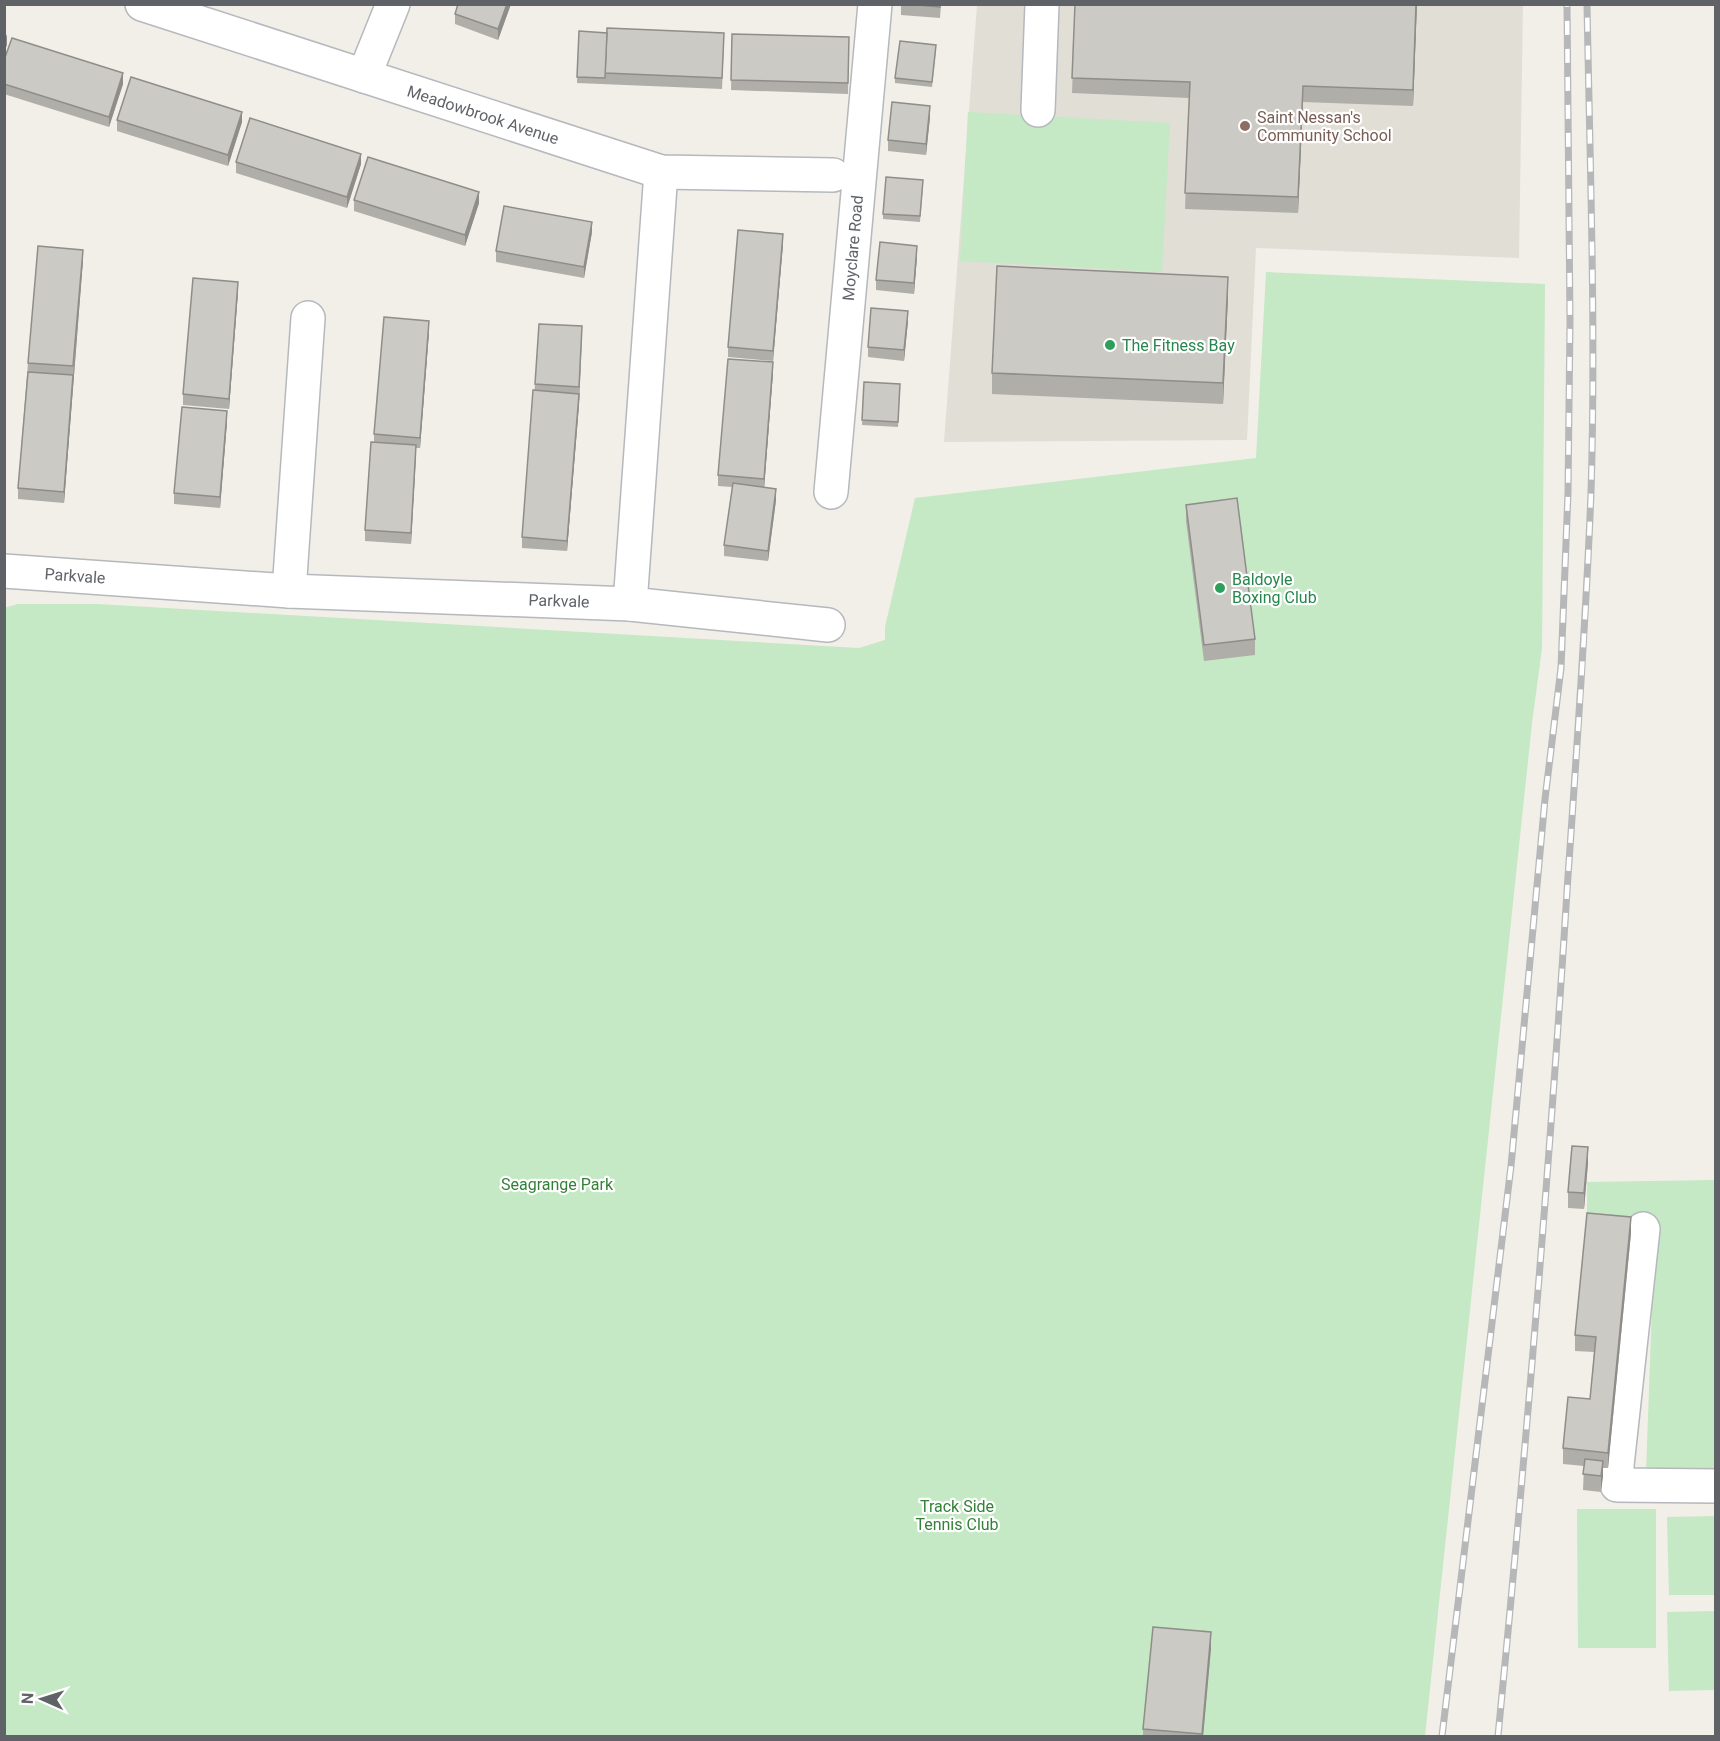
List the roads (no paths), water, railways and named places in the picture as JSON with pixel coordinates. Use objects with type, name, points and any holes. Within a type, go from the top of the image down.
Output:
[{"type":"street","name":"Meadowbrook Avenue","points":[[142,4],[661,172],[833,175]]},
{"type":"street","points":[[364,76],[393,4]]},
{"type":"street","name":"Moyclare Road","points":[[831,492],[875,4]]},
{"type":"street","points":[[1038,110],[1042,4]]},
{"type":"street","points":[[630,604],[661,172]]},
{"type":"street","points":[[289,591],[308,318]]},
{"type":"street","name":"Parkvale","points":[[4,571],[289,591],[630,604],[828,625]]},
{"type":"street","points":[[1643,1229],[1617,1465],[1617,1485],[1716,1486]]},
{"type":"railway","points":[[1442,1736],[1511,1166],[1545,799],[1561,668],[1568,493],[1570,321],[1567,4]]},
{"type":"railway","points":[[1498,1736],[1528,1414],[1545,1199],[1587,589],[1593,371],[1587,4]]},
{"type":"place","name":"Saint Nessan's Community School","points":[[1245,126]]},
{"type":"place","name":"The Fitness Bay","points":[[1110,345]]},
{"type":"place","name":"Baldoyle Boxing Club","points":[[1220,588]]},
{"type":"park label","name":"Seagrange Park","points":[[557,1184]]},
{"type":"park label","name":"Track Side Tennis Club","points":[[957,1515]]}]
